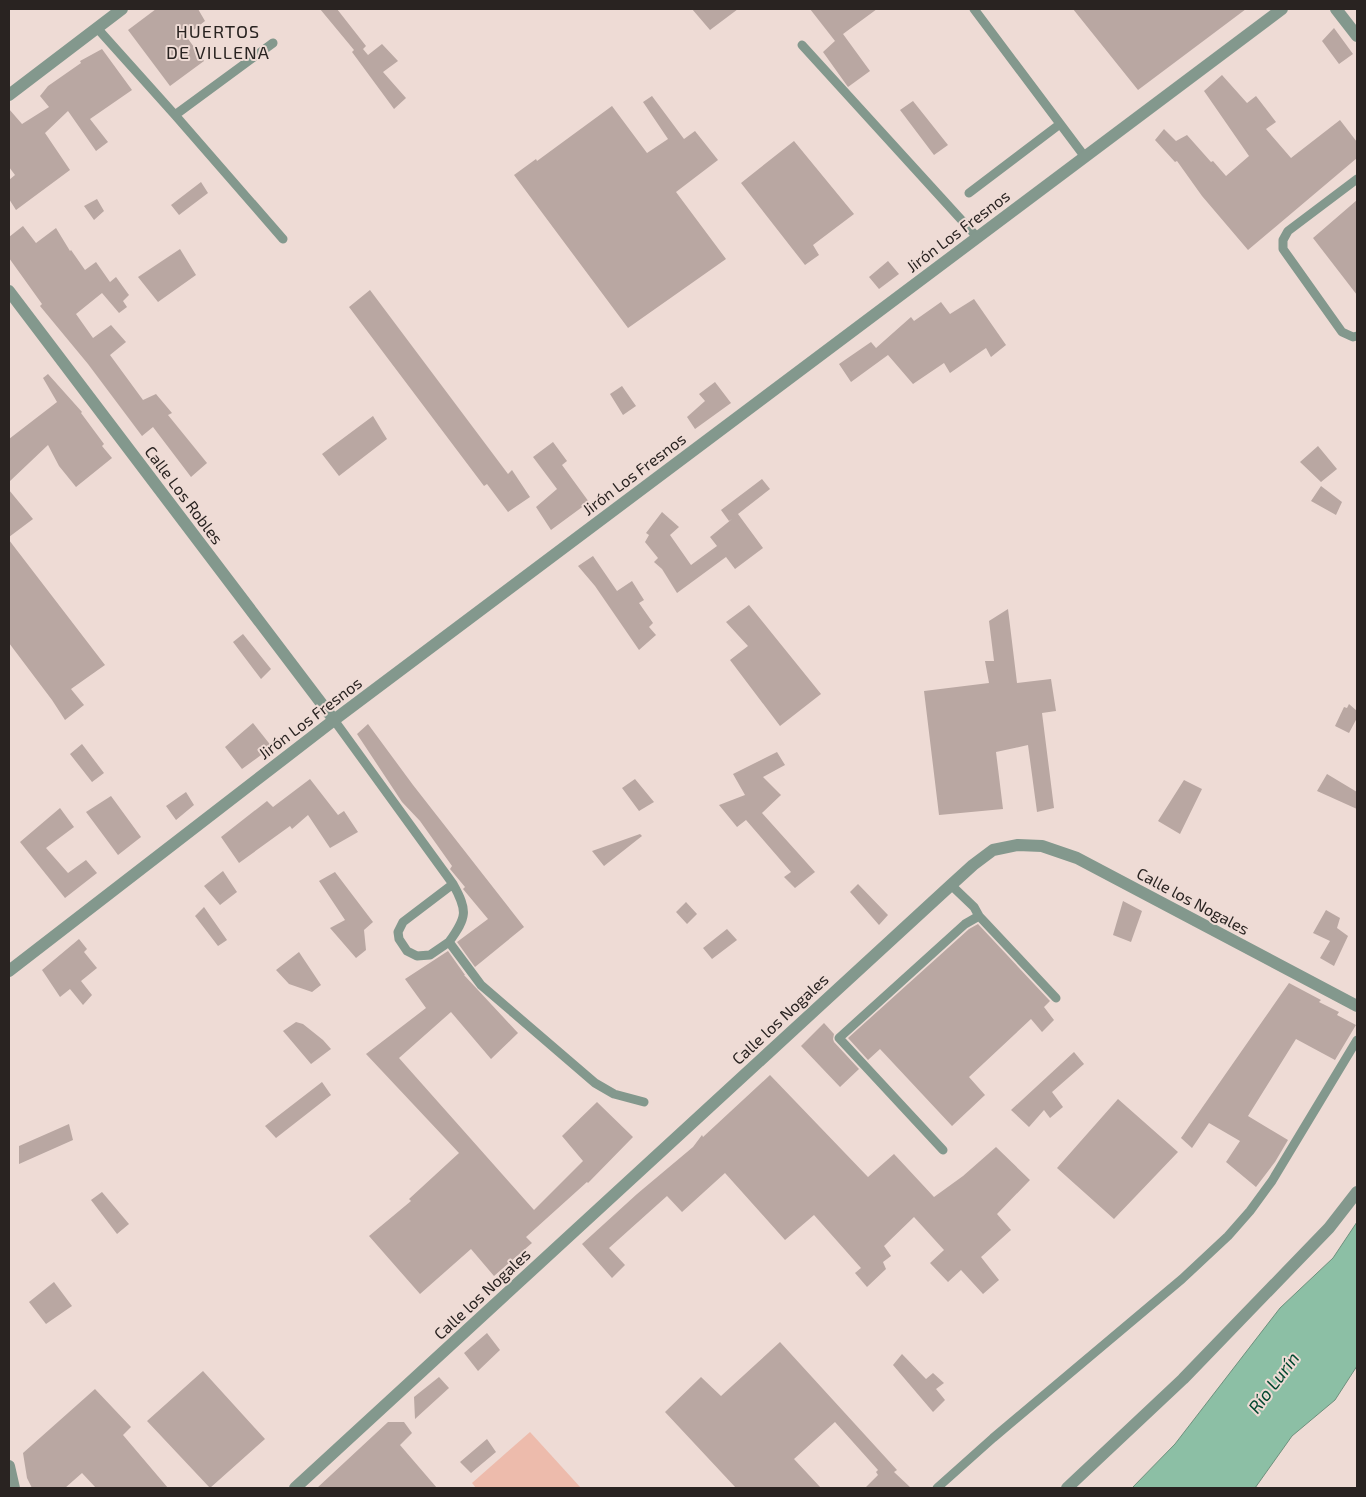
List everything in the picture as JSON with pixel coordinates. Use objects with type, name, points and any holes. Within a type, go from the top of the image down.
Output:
[{"type":"street","points":[[9,96],[122,9]]},
{"type":"street","name":"Jirón Los Fresnos","points":[[9,971],[334,720],[1282,9]]},
{"type":"street","points":[[1336,9],[1357,36]]},
{"type":"street","name":"Calle Los Robles","points":[[9,291],[334,720]]},
{"type":"street","name":"Calle los Nogales","points":[[295,1488],[951,884],[973,864],[993,850],[1018,845],[1042,846],[1077,858],[1357,1006]]},
{"type":"street","points":[[1066,1488],[1183,1379],[1329,1228],[1357,1192]]},
{"type":"street","points":[[9,1466],[14,1488]]},
{"type":"lane","points":[[974,9],[1085,157]]},
{"type":"lane","points":[[97,28],[283,239]]},
{"type":"lane","points":[[175,115],[273,42]]},
{"type":"lane","points":[[802,45],[977,237]]},
{"type":"lane","points":[[970,193],[1060,124]]},
{"type":"lane","points":[[1357,179],[1288,231],[1283,240],[1283,249],[1342,332],[1353,337],[1357,336]]},
{"type":"lane","points":[[334,720],[453,884],[464,909],[462,925],[449,942],[430,955],[418,956],[406,951],[399,940],[398,932],[403,922],[453,884]]},
{"type":"lane","points":[[951,884],[1056,998]]},
{"type":"lane","points":[[943,1150],[839,1038],[965,924],[979,916]]},
{"type":"lane","points":[[449,942],[481,985],[595,1083],[614,1094],[644,1102]]},
{"type":"lane","points":[[937,1488],[993,1438],[1182,1279],[1228,1236],[1250,1211],[1272,1181],[1357,1040]]},
{"type":"shaded area","points":[[530,1432],[581,1488],[476,1488],[472,1483]]},
{"type":"water","name":"Río Lurín","points":[[1357,1222],[1357,1366],[1335,1400],[1292,1436],[1255,1488],[1132,1488],[1175,1444],[1280,1308],[1333,1258]]},
{"type":"building","points":[[156,9],[198,9],[205,21],[186,36],[204,61],[170,86],[128,30]]},
{"type":"building","points":[[320,9],[337,9],[366,46],[363,49],[368,55],[382,44],[398,61],[383,72],[406,98],[394,109],[352,52],[354,50]]},
{"type":"building","points":[[692,9],[738,9],[710,30]]},
{"type":"building","points":[[810,9],[877,9],[843,34],[870,71],[848,87],[823,52],[835,41]]},
{"type":"building","points":[[1073,9],[1246,9],[1138,90]]},
{"type":"building","points":[[1334,28],[1353,54],[1339,64],[1322,41]]},
{"type":"building","points":[[102,49],[132,90],[90,119],[108,142],[96,151],[68,111],[45,133],[70,170],[16,210],[9,199],[9,180],[15,175],[9,167],[9,109],[22,124],[49,107],[40,96],[48,86],[81,63],[80,61]]},
{"type":"building","points":[[1222,75],[1247,103],[1256,96],[1276,122],[1266,129],[1291,158],[1340,120],[1357,142],[1357,158],[1248,250],[1202,196],[1177,161],[1175,162],[1155,140],[1164,129],[1176,141],[1187,135],[1226,176],[1249,156],[1204,91]]},
{"type":"building","points":[[652,96],[684,139],[695,131],[718,160],[676,192],[726,259],[628,328],[514,175],[536,159],[537,161],[612,106],[647,153],[668,139],[643,102]]},
{"type":"building","points":[[913,101],[948,145],[934,155],[900,110]]},
{"type":"building","points":[[794,141],[854,214],[813,245],[819,255],[805,265],[741,183]]},
{"type":"building","points":[[201,182],[208,193],[179,215],[171,205]]},
{"type":"building","points":[[97,199],[104,211],[94,220],[84,206]]},
{"type":"building","points":[[1357,200],[1357,295],[1313,238]]},
{"type":"building","points":[[23,226],[36,243],[56,228],[70,251],[85,270],[96,262],[110,282],[116,277],[129,295],[123,301],[127,307],[119,313],[102,293],[76,314],[93,338],[111,325],[126,342],[110,355],[143,400],[156,394],[172,413],[168,415],[207,463],[191,477],[153,427],[142,436],[88,364],[40,306],[42,304],[9,258],[9,237]]},
{"type":"building","points":[[180,249],[196,275],[158,302],[138,277]]},
{"type":"building","points":[[888,261],[899,274],[879,289],[869,277]]},
{"type":"building","points":[[370,290],[508,474],[512,470],[530,497],[508,512],[487,484],[484,486],[349,307]]},
{"type":"building","points":[[974,299],[1006,345],[991,357],[986,348],[950,373],[944,363],[913,384],[888,355],[851,382],[839,364],[871,342],[876,348],[911,317],[914,321],[941,302],[950,314]]},
{"type":"building","points":[[48,374],[82,412],[104,444],[102,446],[112,458],[76,487],[59,466],[48,445],[9,482],[9,439],[57,402],[43,378]]},
{"type":"building","points":[[715,382],[731,403],[695,429],[687,417],[705,401],[699,394]]},
{"type":"building","points":[[622,386],[636,406],[623,415],[610,394]]},
{"type":"building","points":[[373,416],[387,439],[339,476],[322,454]]},
{"type":"building","points":[[553,442],[567,461],[562,465],[589,502],[551,530],[536,507],[557,489],[533,457]]},
{"type":"building","points":[[1318,446],[1337,469],[1321,482],[1300,462]]},
{"type":"building","points":[[762,479],[770,489],[738,514],[763,548],[735,569],[726,557],[677,593],[662,569],[654,562],[658,558],[645,542],[649,535],[646,533],[662,512],[679,527],[670,535],[691,565],[717,546],[710,537],[732,519],[729,521],[721,510]]},
{"type":"building","points":[[1321,486],[1342,502],[1336,515],[1311,501]]},
{"type":"building","points":[[9,490],[33,519],[9,537]]},
{"type":"building","points":[[9,540],[105,665],[71,689],[84,705],[65,720],[9,643]]},
{"type":"building","points":[[593,556],[617,591],[632,581],[644,600],[639,603],[653,623],[649,627],[656,635],[639,650],[595,586],[578,566]]},
{"type":"building","points":[[749,605],[821,694],[780,726],[730,660],[748,646],[726,622]]},
{"type":"building","points":[[1008,609],[1017,683],[1051,679],[1056,711],[1042,713],[1054,808],[1037,812],[1028,745],[996,752],[1003,809],[939,815],[924,691],[989,683],[985,661],[994,661],[989,621]]},
{"type":"building","points":[[243,634],[271,669],[261,679],[233,642]]},
{"type":"building","points":[[1349,704],[1357,711],[1357,718],[1349,733],[1335,726],[1344,707],[1347,708]]},
{"type":"building","points":[[253,723],[272,747],[242,769],[225,747]]},
{"type":"building","points":[[368,724],[524,927],[475,967],[457,942],[488,919],[463,889],[465,887],[450,869],[452,866],[420,821],[402,802],[357,734]]},
{"type":"building","points":[[82,744],[104,773],[92,782],[70,754]]},
{"type":"building","points":[[777,752],[785,765],[763,777],[781,795],[762,813],[815,872],[795,888],[784,877],[791,872],[746,820],[737,827],[719,805],[745,795],[733,774]]},
{"type":"building","points":[[1327,774],[1357,792],[1357,809],[1317,791]]},
{"type":"building","points":[[310,779],[338,815],[344,811],[358,832],[330,848],[308,815],[292,829],[290,826],[239,863],[221,837],[267,801],[273,807]]},
{"type":"building","points":[[635,779],[654,802],[639,811],[622,788]]},
{"type":"building","points":[[1184,780],[1202,789],[1180,834],[1158,821]]},
{"type":"building","points":[[186,792],[194,805],[176,820],[166,806]]},
{"type":"building","points":[[111,796],[141,837],[118,855],[86,812]]},
{"type":"building","points":[[60,808],[74,827],[46,848],[68,873],[86,860],[97,873],[65,898],[20,842]]},
{"type":"building","points":[[640,834],[642,836],[604,866],[592,851]]},
{"type":"building","points":[[223,871],[237,892],[220,905],[204,886]]},
{"type":"building","points":[[335,872],[373,922],[364,930],[366,950],[356,958],[330,928],[345,920],[319,881]]},
{"type":"building","points":[[858,884],[888,915],[879,925],[850,892]]},
{"type":"building","points":[[1123,901],[1142,911],[1131,942],[1113,935]]},
{"type":"building","points":[[686,902],[697,914],[687,924],[676,912]]},
{"type":"building","points":[[204,907],[227,940],[218,946],[195,916]]},
{"type":"building","points":[[1326,910],[1340,918],[1337,928],[1348,936],[1334,966],[1320,958],[1330,941],[1313,933]]},
{"type":"building","points":[[978,924],[1050,1001],[1044,1007],[1054,1020],[1042,1032],[1031,1019],[969,1077],[985,1095],[952,1126],[880,1049],[868,1060],[848,1038],[969,929]]},
{"type":"building","points":[[727,929],[737,940],[712,959],[703,948]]},
{"type":"building","points":[[79,939],[87,949],[84,952],[97,968],[81,981],[92,995],[83,1005],[70,989],[60,997],[42,970]]},
{"type":"building","points":[[448,951],[464,975],[518,1033],[491,1059],[451,1012],[399,1058],[534,1210],[583,1161],[562,1136],[597,1102],[633,1137],[588,1183],[526,1237],[532,1243],[494,1276],[471,1249],[420,1294],[369,1236],[411,1201],[409,1199],[459,1153],[366,1054],[426,1008],[405,979]]},
{"type":"building","points":[[299,952],[321,985],[312,992],[289,984],[276,970]]},
{"type":"building","points":[[1289,983],[1321,1000],[1319,1002],[1339,1012],[1337,1015],[1356,1025],[1335,1060],[1296,1039],[1248,1116],[1288,1140],[1275,1162],[1256,1187],[1226,1162],[1240,1141],[1209,1123],[1192,1148],[1181,1138]]},
{"type":"building","points":[[296,1022],[303,1024],[331,1049],[311,1064],[283,1031]]},
{"type":"building","points":[[824,1023],[834,1034],[834,1042],[859,1069],[840,1087],[801,1046]]},
{"type":"building","points":[[1074,1052],[1084,1064],[1052,1092],[1063,1107],[1050,1118],[1044,1110],[1029,1127],[1011,1110]]},
{"type":"building","points":[[770,1075],[868,1177],[894,1154],[934,1197],[963,1176],[996,1147],[1030,1180],[997,1214],[1011,1230],[981,1257],[999,1280],[983,1294],[961,1270],[948,1282],[930,1263],[944,1250],[914,1217],[884,1246],[891,1256],[883,1262],[886,1269],[867,1287],[855,1273],[861,1268],[814,1215],[785,1240],[725,1173],[682,1212],[667,1196],[609,1248],[625,1265],[612,1278],[582,1244],[693,1147],[702,1135],[703,1137]]},
{"type":"building","points":[[322,1082],[331,1095],[276,1138],[265,1126]]},
{"type":"building","points":[[1118,1099],[1178,1152],[1114,1219],[1057,1168]]},
{"type":"building","points":[[69,1124],[73,1140],[19,1164],[19,1146]]},
{"type":"building","points":[[102,1192],[129,1224],[117,1234],[91,1200]]},
{"type":"building","points":[[54,1282],[72,1306],[46,1324],[29,1302]]},
{"type":"building","points":[[487,1333],[500,1350],[478,1371],[464,1353]]},
{"type":"building","points":[[780,1342],[897,1470],[894,1472],[911,1488],[865,1488],[878,1475],[876,1472],[878,1470],[835,1422],[794,1459],[821,1488],[736,1488],[665,1412],[701,1377],[721,1396]]},
{"type":"building","points":[[902,1354],[926,1379],[933,1373],[944,1383],[936,1389],[945,1400],[933,1412],[893,1365]]},
{"type":"building","points":[[203,1371],[265,1439],[210,1488],[147,1421]]},
{"type":"building","points":[[439,1377],[449,1388],[415,1419],[414,1397]]},
{"type":"building","points":[[95,1389],[131,1427],[123,1435],[168,1488],[96,1488],[82,1473],[65,1488],[32,1488],[27,1478],[23,1453]]},
{"type":"building","points":[[388,1422],[404,1422],[412,1433],[400,1445],[437,1488],[317,1488]]},
{"type":"building","points":[[487,1439],[496,1452],[471,1473],[460,1462]]},
{"type":"district","name":"HUERTOS DE VILLENA","points":[[218,42]]}]
